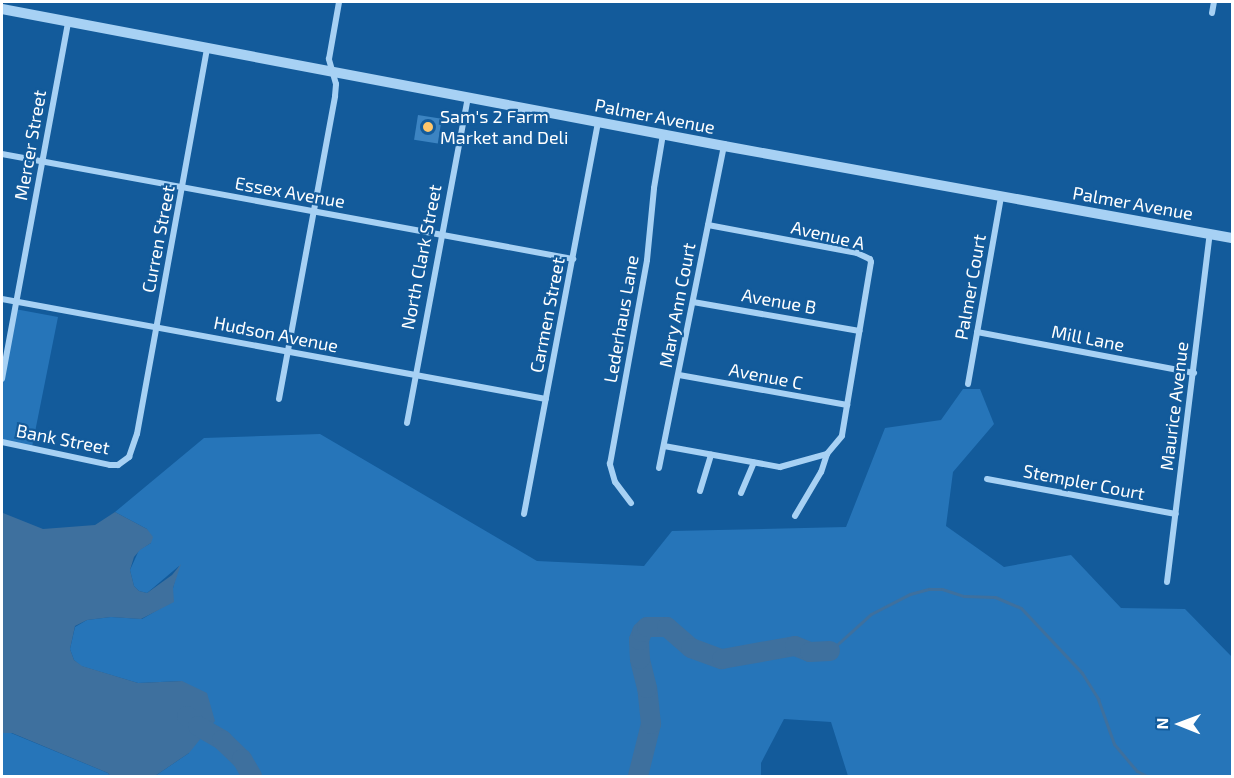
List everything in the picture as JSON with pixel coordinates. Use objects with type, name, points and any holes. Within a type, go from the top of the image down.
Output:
[{"type":"street","points":[[279,399],[335,96],[330,50],[339,2]]},
{"type":"street","points":[[1212,13],[1214,2]]},
{"type":"street","name":"Palmer Avenue","points":[[2,9],[724,146],[1233,238]]},
{"type":"street","name":"Mercer Street","points":[[2,379],[68,22]]},
{"type":"street","name":"Curren Street","points":[[137,434],[207,49]]},
{"type":"street","name":"North Clark Street","points":[[407,423],[468,97]]},
{"type":"street","name":"Carmen Street","points":[[524,514],[598,121]]},
{"type":"street","name":"Lederhaus Lane","points":[[631,504],[615,482],[610,464],[646,270],[663,134]]},
{"type":"street","name":"Mary Ann Court","points":[[658,468],[679,375],[724,146]]},
{"type":"street","name":"Essex Avenue","points":[[2,154],[573,259]]},
{"type":"street","name":"Palmer Court","points":[[968,384],[1001,195]]},
{"type":"street","name":"Avenue A","points":[[708,225],[857,254],[870,259],[871,270],[860,331]]},
{"type":"street","name":"Maurice Avenue","points":[[1167,582],[1210,234]]},
{"type":"street","name":"Hudson Avenue","points":[[2,299],[546,399]]},
{"type":"street","name":"Avenue B","points":[[693,302],[860,331]]},
{"type":"street","points":[[795,516],[821,471],[827,454],[841,441],[860,331]]},
{"type":"street","name":"Mill Lane","points":[[977,332],[1194,373]]},
{"type":"street","name":"Avenue C","points":[[679,375],[848,405]]},
{"type":"street","name":"Bank Street","points":[[2,442],[118,465],[129,457],[137,434]]},
{"type":"street","points":[[664,446],[780,466],[827,454]]},
{"type":"street","points":[[700,491],[711,455]]},
{"type":"street","points":[[741,493],[754,463]]},
{"type":"street","name":"Stempler Court","points":[[987,479],[1176,514]]},
{"type":"shaded area","points":[[15,309],[58,317],[32,447],[2,442],[2,386]]},
{"type":"shaded area","points":[[963,389],[980,389],[994,424],[953,472],[946,526],[1004,567],[1071,555],[1121,608],[1185,609],[1232,657],[1232,776],[848,776],[831,722],[784,719],[761,763],[761,776],[155,776],[189,753],[182,681],[138,683],[81,666],[74,660],[70,649],[75,627],[87,620],[111,617],[142,619],[161,608],[173,588],[179,566],[147,593],[139,591],[134,586],[130,570],[139,550],[151,543],[147,529],[115,512],[204,438],[320,434],[537,561],[644,566],[672,531],[846,527],[885,428],[941,420]]},
{"type":"shaded area","points":[[115,512],[147,529],[153,537],[151,543],[134,557],[130,570],[134,586],[139,591],[147,593],[172,575],[181,564],[173,588],[174,602],[141,619],[111,617],[87,620],[75,626],[70,649],[74,660],[82,666],[138,683],[182,681],[207,693],[215,721],[189,753],[155,776],[110,776],[108,773],[12,733],[2,733],[3,513],[43,529],[95,525]]},
{"type":"shaded area","points":[[2,733],[11,733],[108,773],[110,776],[2,776]]},
{"type":"building","name":"Sam's 2 Farm Market and Deli","points":[[418,115],[442,119],[438,143],[414,140]]},
{"type":"waterway","points":[[830,651],[871,614],[910,594],[929,589],[942,589],[964,596],[995,597],[1021,608],[1082,673],[1098,699],[1114,744],[1137,771],[1147,776]]},
{"type":"waterway","points":[[638,776],[651,724],[639,640],[647,627],[667,627],[691,648],[722,659],[795,646],[810,652],[830,651]]},
{"type":"waterway","points":[[187,716],[198,726],[222,740],[242,759],[252,776]]},
{"type":"place","name":"Sam's 2 Farm Market and Deli","points":[[428,127]]}]
